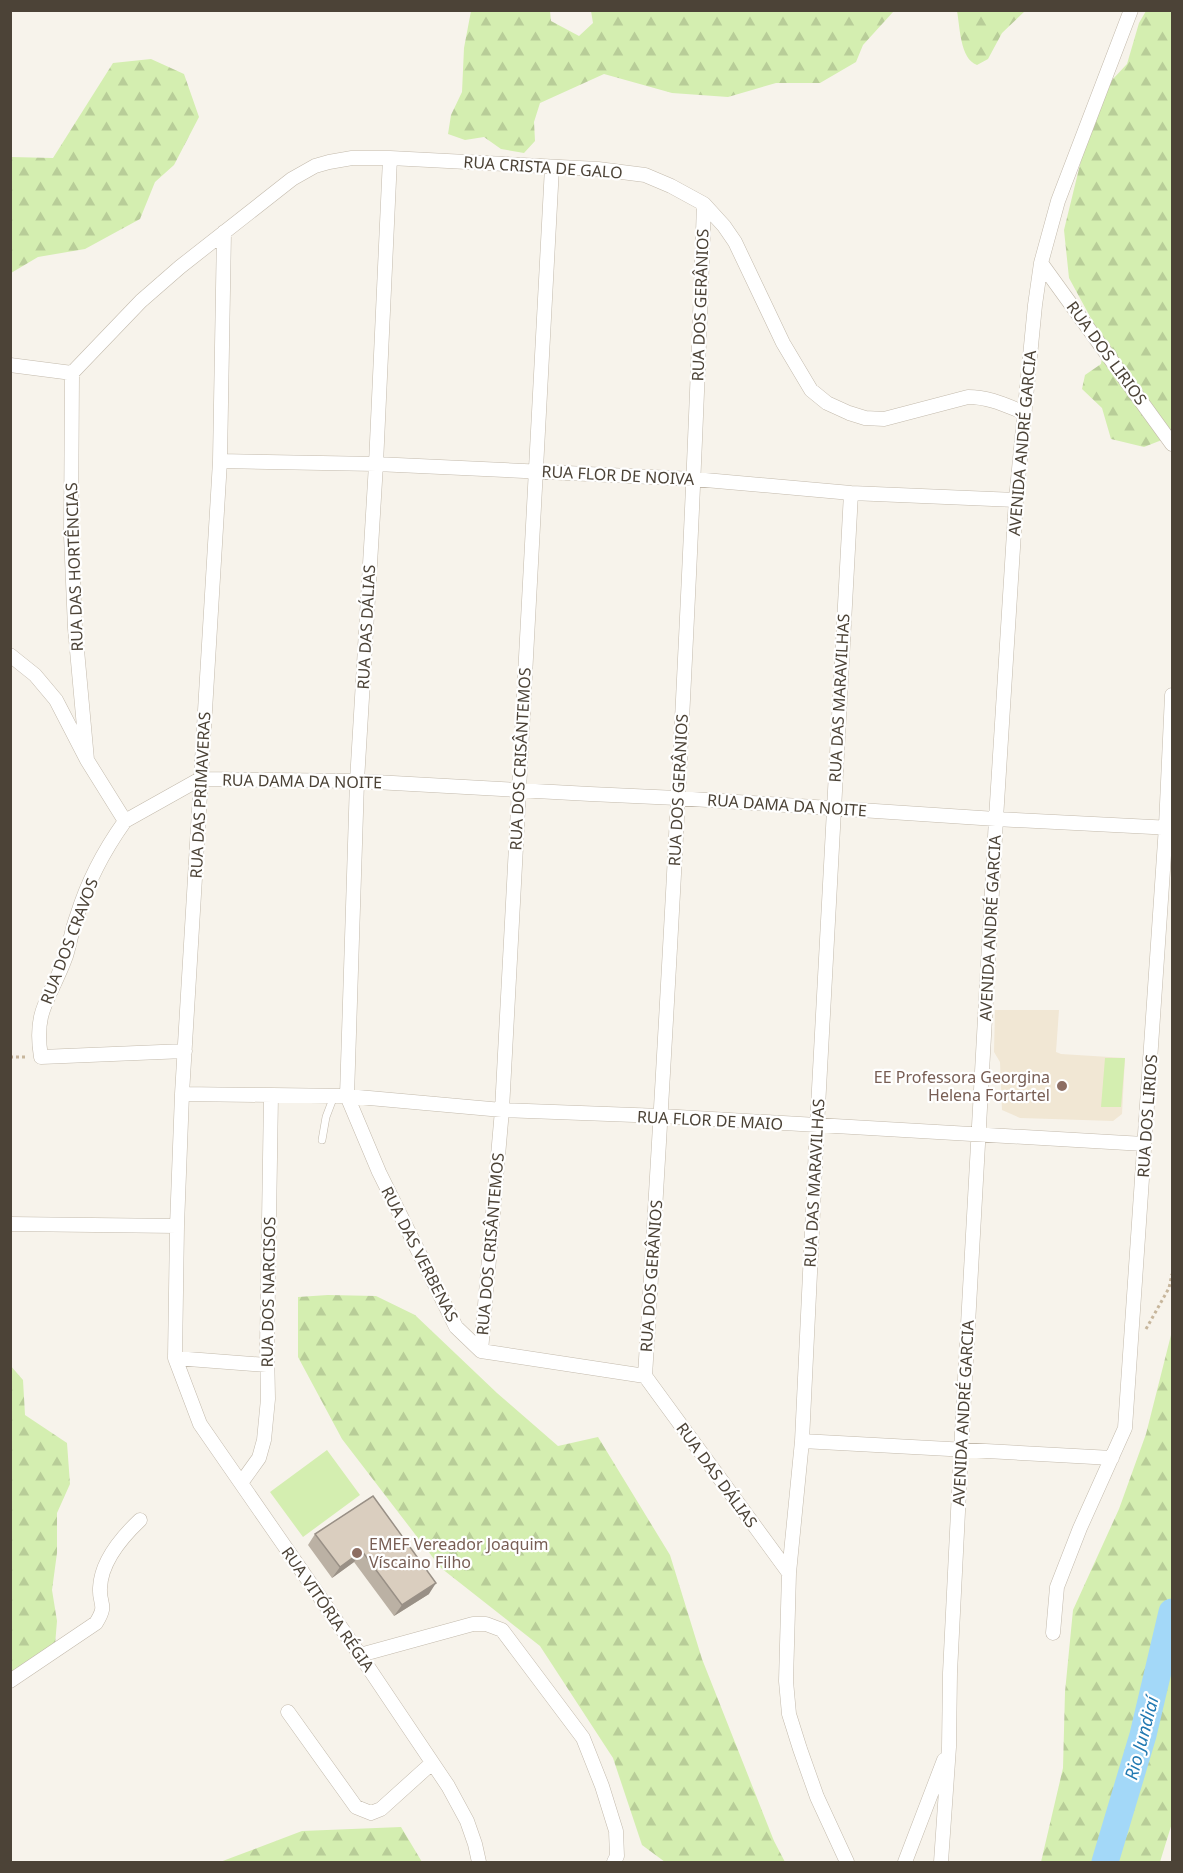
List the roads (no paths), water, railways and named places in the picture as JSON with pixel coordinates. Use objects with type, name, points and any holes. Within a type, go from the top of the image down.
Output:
[{"type":"street","name":"AVENIDA ANDRÉ GARCIA","points":[[941,1863],[949,1747],[961,1450],[996,819],[1016,500],[1024,413],[1041,262],[1058,201],[1131,10]]},
{"type":"street","name":"RUA CRISTA DE GALO","points":[[72,373],[141,301],[292,178],[315,166],[352,158],[390,158],[598,169],[645,175],[704,204],[724,226],[735,242],[783,343],[801,375],[811,390],[827,403],[865,418],[884,419],[968,397],[981,397],[995,400],[1024,413]]},
{"type":"street","name":"RUA DAS DÁLIAS","points":[[340,1096],[376,464],[390,158]]},
{"type":"street","name":"RUA DOS CRISÂNTEMOS","points":[[481,1351],[502,1110],[552,167]]},
{"type":"street","name":"RUA DOS GERÂNIOS","points":[[645,1376],[694,479],[704,204]]},
{"type":"street","name":"RUA DAS PRIMAVERAS","points":[[175,1358],[182,1094],[220,461],[224,232]]},
{"type":"street","name":"RUA DOS LIRIOS","points":[[1041,262],[1173,444]]},
{"type":"street","points":[[10,365],[72,373]]},
{"type":"street","name":"RUA DAS HORTÊNCIAS","points":[[72,373],[71,535],[75,628],[87,760]]},
{"type":"street","name":"RUA FLOR DE NOIVA","points":[[220,461],[376,464],[535,471],[694,479],[851,493],[1016,500]]},
{"type":"street","name":"RUA DAS MARAVILHAS","points":[[847,1863],[800,1749],[789,1714],[786,1681],[789,1573],[802,1441],[851,493]]},
{"type":"street","points":[[10,655],[35,675],[56,700],[87,760],[125,821]]},
{"type":"street","name":"RUA DOS LIRIOS","points":[[1053,1633],[1057,1587],[1080,1528],[1125,1428],[1169,827],[1173,695]]},
{"type":"street","name":"RUA DAMA DA NOITE","points":[[125,821],[201,779],[357,781],[1169,827]]},
{"type":"street","name":"RUA DOS CRAVOS","points":[[125,821],[86,891],[60,970],[42,1008],[37,1037],[41,1057],[185,1051]]},
{"type":"street","points":[[182,1094],[340,1096]]},
{"type":"street","name":"RUA DOS NARCISOS","points":[[241,1483],[259,1458],[264,1440],[268,1399],[271,1096]]},
{"type":"street","name":"RUA FLOR DE MAIO","points":[[340,1096],[502,1110],[661,1116],[1144,1144]]},
{"type":"street","name":"RUA DAS VERBENAS","points":[[340,1096],[456,1327],[481,1351]]},
{"type":"street","points":[[10,1224],[177,1226]]},
{"type":"street","points":[[481,1351],[645,1376]]},
{"type":"street","points":[[175,1358],[267,1365]]},
{"type":"street","name":"RUA VITÓRIA RÉGIA","points":[[175,1358],[200,1424],[448,1786],[467,1821],[479,1863]]},
{"type":"street","name":"RUA DAS DÁLIAS","points":[[645,1376],[789,1573]]},
{"type":"street","points":[[802,1441],[1112,1458]]},
{"type":"street","points":[[10,1681],[96,1623],[103,1611],[100,1589],[108,1561],[117,1545],[140,1520]]},
{"type":"street","points":[[360,1655],[473,1624],[486,1624],[502,1630],[583,1738],[602,1786],[616,1831],[617,1856],[614,1863]]},
{"type":"street","points":[[288,1712],[356,1807],[371,1813],[381,1809],[432,1762]]},
{"type":"street","points":[[905,1863],[949,1747]]},
{"type":"lane","points":[[322,1140],[326,1117],[340,1096]]},
{"type":"waterway","name":"Rio Jundiaí","points":[[1105,1862],[1143,1735],[1172,1612]]},
{"type":"place","name":"EE Professora Georgina Helena Fortartel","points":[[1062,1086]]},
{"type":"place","name":"EMEF Vereador Joaquim Víscaino Filho","points":[[357,1553]]}]
